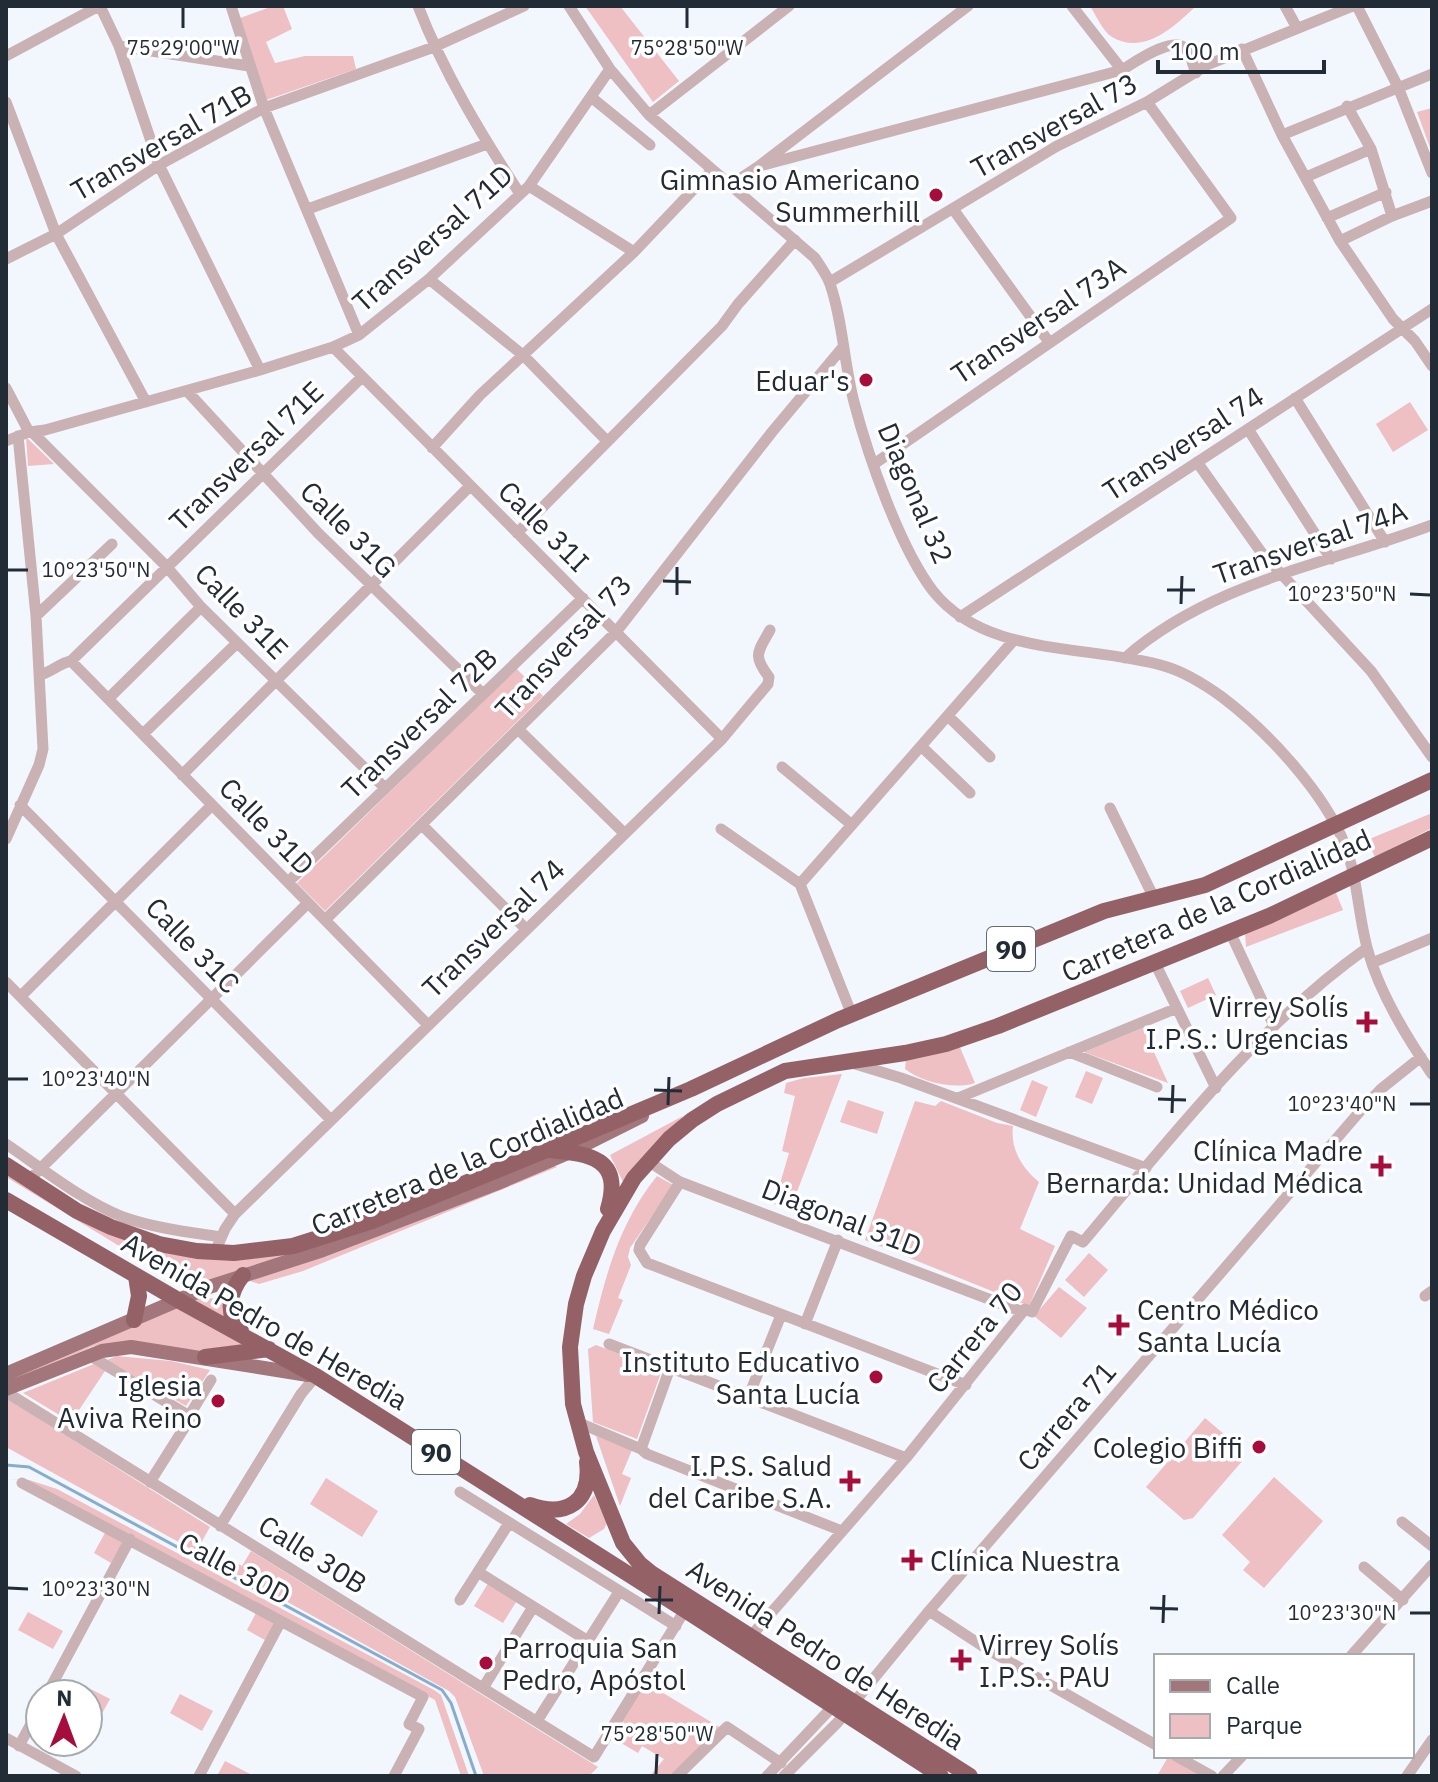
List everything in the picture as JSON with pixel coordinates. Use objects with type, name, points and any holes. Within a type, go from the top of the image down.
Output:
[{"type":"highway","name":"Carretera de la Cordialidad","points":[[691,1089],[852,1015],[1104,911],[1205,885],[1432,780]]},
{"type":"highway","name":"Carretera de la Cordialidad","points":[[586,1452],[570,1385],[571,1333],[580,1290],[595,1249],[622,1195],[648,1161],[692,1120],[785,1071],[905,1053],[946,1044],[998,1026],[1283,910],[1429,840]]},
{"type":"highway","name":"90","points":[[218,1245],[274,1250],[333,1234],[547,1150],[691,1089]]},
{"type":"highway","points":[[547,1150],[590,1155],[600,1160],[612,1182],[609,1204],[595,1249]]},
{"type":"highway","name":"Avenida Pedro de Heredia","points":[[6,1165],[77,1211],[137,1238],[176,1248],[218,1245]]},
{"type":"highway","name":"Avenida Pedro de Heredia","points":[[6,1200],[179,1301],[316,1376],[685,1610],[843,1705],[970,1776]]},
{"type":"highway","points":[[243,1275],[234,1289],[231,1314],[233,1322],[249,1338]]},
{"type":"highway","points":[[134,1320],[139,1296],[136,1276]]},
{"type":"highway","points":[[205,1357],[269,1349]]},
{"type":"highway","points":[[505,1495],[548,1511],[568,1507],[578,1500],[587,1482],[586,1452]]},
{"type":"highway","name":"Avenida Pedro de Heredia","points":[[586,1452],[623,1543],[640,1564],[751,1636],[941,1776]]},
{"type":"main road","name":"Carretera de la Cordialidad","points":[[6,1374],[209,1287],[323,1250],[570,1152],[691,1089]]},
{"type":"main road","points":[[6,1391],[89,1355],[131,1347],[316,1376]]},
{"type":"street","points":[[6,56],[99,6],[119,46],[159,165],[260,370]]},
{"type":"street","points":[[231,6],[264,108],[359,335]]},
{"type":"street","points":[[418,6],[434,47],[487,144],[525,190],[634,252]]},
{"type":"street","name":"Transversal 71B","points":[[6,259],[56,234],[159,165],[264,108],[434,47],[524,6]]},
{"type":"street","name":"Diagonal 32","points":[[569,6],[610,69],[649,115],[815,258],[830,282],[854,403],[874,464],[906,547],[936,594],[960,617],[1014,640],[1125,658],[1181,672],[1203,684],[1259,729],[1296,771],[1334,824],[1353,874],[1372,963],[1389,1000],[1428,1066]]},
{"type":"street","points":[[649,115],[789,6]]},
{"type":"street","points":[[729,186],[968,6]]},
{"type":"street","points":[[1072,6],[1122,70]]},
{"type":"street","points":[[1285,6],[1297,28]]},
{"type":"street","points":[[1355,6],[1398,87],[1432,173]]},
{"type":"street","name":"Transversal 73","points":[[830,282],[1057,146],[1147,102],[1242,49],[1355,6]]},
{"type":"street","points":[[759,166],[1122,70],[1167,45],[1176,44],[1187,50],[1196,73]]},
{"type":"street","points":[[119,46],[249,66]]},
{"type":"street","points":[[1242,49],[1282,135],[1340,241],[1393,319],[1415,341],[1432,366]]},
{"type":"street","name":"Transversal 71D","points":[[6,441],[260,370],[333,347],[359,335],[429,279],[525,190],[610,69]]},
{"type":"street","points":[[1282,135],[1432,74]]},
{"type":"street","points":[[591,97],[650,145]]},
{"type":"street","points":[[6,102],[56,234],[146,402]]},
{"type":"street","name":"Transversal 73A","points":[[874,464],[1231,218],[1147,102]]},
{"type":"street","points":[[1347,106],[1371,149],[1392,216]]},
{"type":"street","points":[[308,209],[487,144]]},
{"type":"street","points":[[1306,177],[1371,149]]},
{"type":"street","points":[[432,448],[480,395],[634,252],[712,170]]},
{"type":"street","points":[[1327,218],[1386,192]]},
{"type":"street","points":[[1340,241],[1432,201]]},
{"type":"street","points":[[953,209],[1049,342]]},
{"type":"street","points":[[517,533],[722,326],[795,240]]},
{"type":"street","points":[[429,279],[524,356],[607,441]]},
{"type":"street","name":"Transversal 74","points":[[960,617],[1432,309]]},
{"type":"street","name":"Calle 31I","points":[[333,347],[722,739]]},
{"type":"street","name":"Transversal 73","points":[[325,920],[616,632],[772,432],[843,347]]},
{"type":"street","name":"Transversal 71E","points":[[40,675],[71,661],[362,377]]},
{"type":"street","points":[[6,388],[26,433],[43,749],[6,839]]},
{"type":"street","name":"Calle 31G","points":[[187,391],[263,475],[483,694]]},
{"type":"street","points":[[1295,398],[1385,542]]},
{"type":"street","points":[[1248,429],[1331,559]]},
{"type":"street","name":"Calle 31E","points":[[26,433],[166,566],[201,607],[385,788]]},
{"type":"street","points":[[1197,462],[1261,552],[1371,671],[1432,757]]},
{"type":"street","points":[[182,775],[470,486]]},
{"type":"street","name":"Transversal 74A","points":[[1125,658],[1178,618],[1203,604],[1282,574],[1432,525]]},
{"type":"street","points":[[36,616],[112,544]]},
{"type":"street","name":"Transversal 72B","points":[[288,882],[583,598]]},
{"type":"street","points":[[108,699],[201,607]]},
{"type":"street","name":"Transversal 74","points":[[218,1245],[235,1214],[722,739],[768,684],[769,677],[757,662],[757,656],[770,630]]},
{"type":"street","points":[[800,884],[1014,640]]},
{"type":"street","points":[[143,734],[237,643]]},
{"type":"street","name":"Calle 31D","points":[[71,661],[428,1025]]},
{"type":"street","points":[[948,716],[990,757]]},
{"type":"street","points":[[519,730],[625,834]]},
{"type":"street","points":[[921,746],[970,793]]},
{"type":"street","points":[[782,767],[852,825]]},
{"type":"street","name":"Calle 31C","points":[[20,805],[331,1120]]},
{"type":"street","points":[[21,996],[212,805]]},
{"type":"street","points":[[1110,808],[1154,898]]},
{"type":"street","points":[[422,825],[526,929]]},
{"type":"street","points":[[721,829],[800,884],[852,1015]]},
{"type":"street","points":[[29,1180],[308,903]]},
{"type":"street","points":[[1230,932],[1274,1026]]},
{"type":"street","points":[[1372,963],[1432,938]]},
{"type":"street","name":"Carrera 70","points":[[751,1636],[906,1458],[1025,1309],[1032,1312],[1071,1236],[1083,1242],[1274,1026],[1367,948]]},
{"type":"street","points":[[1155,963],[1216,1088]]},
{"type":"street","points":[[6,982],[235,1214]]},
{"type":"street","points":[[958,1098],[1177,1008]]},
{"type":"street","points":[[1069,1052],[1157,1087]]},
{"type":"street","points":[[901,1078],[899,1067],[905,1053]]},
{"type":"street","points":[[845,1061],[958,1098],[1146,1168]]},
{"type":"street","name":"Carrera 71","points":[[784,1776],[1362,1109],[1381,1089],[1428,1066]]},
{"type":"street","points":[[6,1144],[99,1206],[123,1217],[218,1245]]},
{"type":"street","name":"Diagonal 31D","points":[[648,1161],[680,1182],[1023,1312]]},
{"type":"street","points":[[680,1182],[643,1239],[639,1250],[647,1263],[966,1385]]},
{"type":"street","points":[[805,1324],[838,1240]]},
{"type":"street","points":[[748,1398],[781,1315]]},
{"type":"street","points":[[609,1344],[906,1458]]},
{"type":"street","points":[[89,1355],[190,1417]]},
{"type":"street","points":[[641,1449],[670,1368]]},
{"type":"street","points":[[220,1526],[305,1388],[316,1376]]},
{"type":"street","points":[[150,1482],[211,1380]]},
{"type":"street","name":"Calle 30B","points":[[6,1391],[594,1757],[676,1626]]},
{"type":"street","points":[[577,1422],[647,1454],[842,1531]]},
{"type":"street","name":"Calle 30D","points":[[22,1483],[423,1697],[409,1724],[419,1729],[394,1776]]},
{"type":"street","points":[[460,1492],[676,1626],[685,1610]]},
{"type":"street","points":[[1402,1522],[1432,1546]]},
{"type":"street","points":[[460,1600],[509,1523]]},
{"type":"street","points":[[56,1678],[130,1539]]},
{"type":"street","points":[[1353,1654],[1432,1565]]},
{"type":"street","points":[[1364,1567],[1403,1600]]},
{"type":"street","points":[[478,1572],[588,1641]]},
{"type":"street","points":[[537,1721],[619,1592]]},
{"type":"street","points":[[483,1688],[533,1607]]},
{"type":"street","points":[[929,1611],[987,1649],[1154,1744]]},
{"type":"street","points":[[199,1776],[281,1621]]},
{"type":"street","name":"Carrera 71","points":[[767,1776],[843,1705]]},
{"type":"street","points":[[677,1776],[727,1727],[781,1763]]},
{"type":"street","points":[[19,1746],[24,1737]]},
{"type":"street","points":[[6,1738],[76,1776]]},
{"type":"street","points":[[1407,1776],[1432,1740]]},
{"type":"street","points":[[1180,1758],[1212,1776]]},
{"type":"street","points":[[1223,1776],[1240,1758]]},
{"type":"green space","points":[[273,6],[283,6],[292,29],[266,42],[275,63],[305,56],[353,56],[356,69],[266,100],[240,18]]},
{"type":"green space","points":[[585,6],[620,6],[679,81],[653,102]]},
{"type":"green space","points":[[1090,6],[1196,6],[1169,30],[1136,43],[1124,42],[1109,35]]},
{"type":"green space","points":[[1432,108],[1432,153],[1417,112]]},
{"type":"green space","points":[[1410,402],[1428,430],[1393,452],[1376,424]]},
{"type":"green space","points":[[26,437],[54,464],[28,466]]},
{"type":"green space","points":[[516,668],[543,696],[325,911],[297,883]]},
{"type":"green space","points":[[1432,813],[1432,828],[1375,857],[1367,840]]},
{"type":"green space","points":[[1336,893],[1343,910],[1246,947],[1245,932]]},
{"type":"green space","points":[[1208,978],[1216,995],[1188,1008],[1180,991]]},
{"type":"green space","points":[[1143,1028],[1168,1083],[1084,1052]]},
{"type":"green space","points":[[959,1045],[975,1083],[958,1086],[938,1084],[905,1069],[906,1059]]},
{"type":"green space","points":[[1086,1071],[1103,1078],[1092,1104],[1075,1097]]},
{"type":"green space","points":[[842,1074],[790,1210],[774,1204],[789,1153],[782,1151],[795,1096],[784,1093],[786,1083]]},
{"type":"green space","points":[[1032,1080],[1048,1087],[1036,1117],[1020,1110]]},
{"type":"green space","points":[[848,1100],[884,1112],[877,1134],[840,1122]]},
{"type":"green space","points":[[915,1101],[935,1106],[941,1101],[997,1123],[1013,1126],[1013,1142],[1018,1157],[1039,1182],[1020,1229],[1055,1246],[1029,1306],[865,1240]]},
{"type":"green space","points":[[683,1116],[623,1182],[610,1155]]},
{"type":"green space","points":[[552,1165],[557,1167],[303,1271],[259,1284],[250,1281]]},
{"type":"green space","points":[[6,1171],[157,1250],[329,1244],[213,1281],[198,1281],[157,1269],[6,1177]]},
{"type":"green space","points":[[657,1176],[673,1185],[630,1248],[628,1257],[631,1265],[618,1298],[623,1300],[609,1334],[593,1329],[616,1249],[633,1211]]},
{"type":"green space","points":[[1089,1253],[1108,1270],[1084,1297],[1065,1280]]},
{"type":"green space","points":[[1059,1287],[1087,1308],[1061,1338],[1034,1316]]},
{"type":"green space","points":[[200,1297],[226,1300],[225,1322],[190,1304]]},
{"type":"green space","points":[[178,1307],[252,1346],[211,1353],[152,1344],[94,1346],[6,1383],[6,1380]]},
{"type":"green space","points":[[596,1345],[662,1370],[637,1439],[593,1422],[588,1349]]},
{"type":"green space","points":[[117,1356],[171,1361],[210,1370],[186,1406],[107,1360]]},
{"type":"green space","points":[[94,1364],[105,1371],[71,1422],[23,1393]]},
{"type":"green space","points":[[8,1399],[210,1527],[201,1543],[242,1566],[251,1551],[598,1767],[589,1776],[484,1776],[455,1697],[449,1691],[6,1447]]},
{"type":"green space","points":[[1205,1418],[1244,1451],[1244,1459],[1193,1518],[1184,1520],[1146,1487],[1172,1457],[1179,1463],[1189,1452],[1182,1445]]},
{"type":"green space","points":[[596,1436],[632,1450],[622,1474],[631,1478],[620,1506]]},
{"type":"green space","points":[[1274,1477],[1323,1521],[1264,1588],[1243,1570],[1250,1562],[1222,1535]]},
{"type":"green space","points":[[326,1478],[378,1511],[362,1537],[310,1504]]},
{"type":"green space","points":[[6,1479],[29,1480],[57,1489],[434,1690],[441,1695],[469,1776],[461,1776],[435,1700],[22,1480]]},
{"type":"green space","points":[[594,1495],[607,1523],[604,1529],[589,1538],[566,1524],[580,1514]]},
{"type":"green space","points":[[106,1531],[124,1540],[111,1563],[94,1553]]},
{"type":"green space","points":[[489,1582],[518,1599],[503,1623],[474,1606]]},
{"type":"green space","points":[[257,1611],[276,1621],[265,1640],[247,1630]]},
{"type":"green space","points":[[28,1612],[63,1631],[53,1649],[18,1630]]},
{"type":"green space","points":[[645,1682],[721,1728],[673,1776],[650,1776],[664,1759],[642,1746],[638,1753],[611,1737]]},
{"type":"green space","points":[[180,1694],[213,1711],[202,1731],[170,1713]]},
{"type":"green space","points":[[104,1696],[110,1699],[104,1710]]},
{"type":"green space","points":[[1170,1758],[1201,1776],[1157,1776]]},
{"type":"green space","points":[[225,1761],[254,1776],[217,1776]]},
{"type":"waterway","points":[[6,1465],[29,1467],[442,1690],[451,1703],[476,1776]]},
{"type":"place","name":"Gimnasio Americano Summerhill","points":[[936,195]]},
{"type":"place","name":"Eduar's","points":[[866,380]]},
{"type":"place","name":"Virrey Solís I.P.S.: Urgencias","points":[[1367,1022]]},
{"type":"place","name":"Clínica Madre Bernarda: Unidad Médica","points":[[1381,1166]]},
{"type":"place","name":"Centro Médico Santa Lucía","points":[[1119,1325]]},
{"type":"place","name":"Instituto Educativo Santa Lucía","points":[[876,1377]]},
{"type":"place","name":"Iglesia Aviva Reino","points":[[218,1401]]},
{"type":"place","name":"Colegio Biffi","points":[[1259,1447]]},
{"type":"place","name":"I.P.S. Salud del Caribe S.A.","points":[[850,1481]]},
{"type":"place","name":"Clínica Nuestra","points":[[912,1560]]},
{"type":"place","name":"Virrey Solís I.P.S.: PAU","points":[[961,1660]]},
{"type":"place","name":"Parroquia San Pedro, Apóstol","points":[[486,1663]]}]
